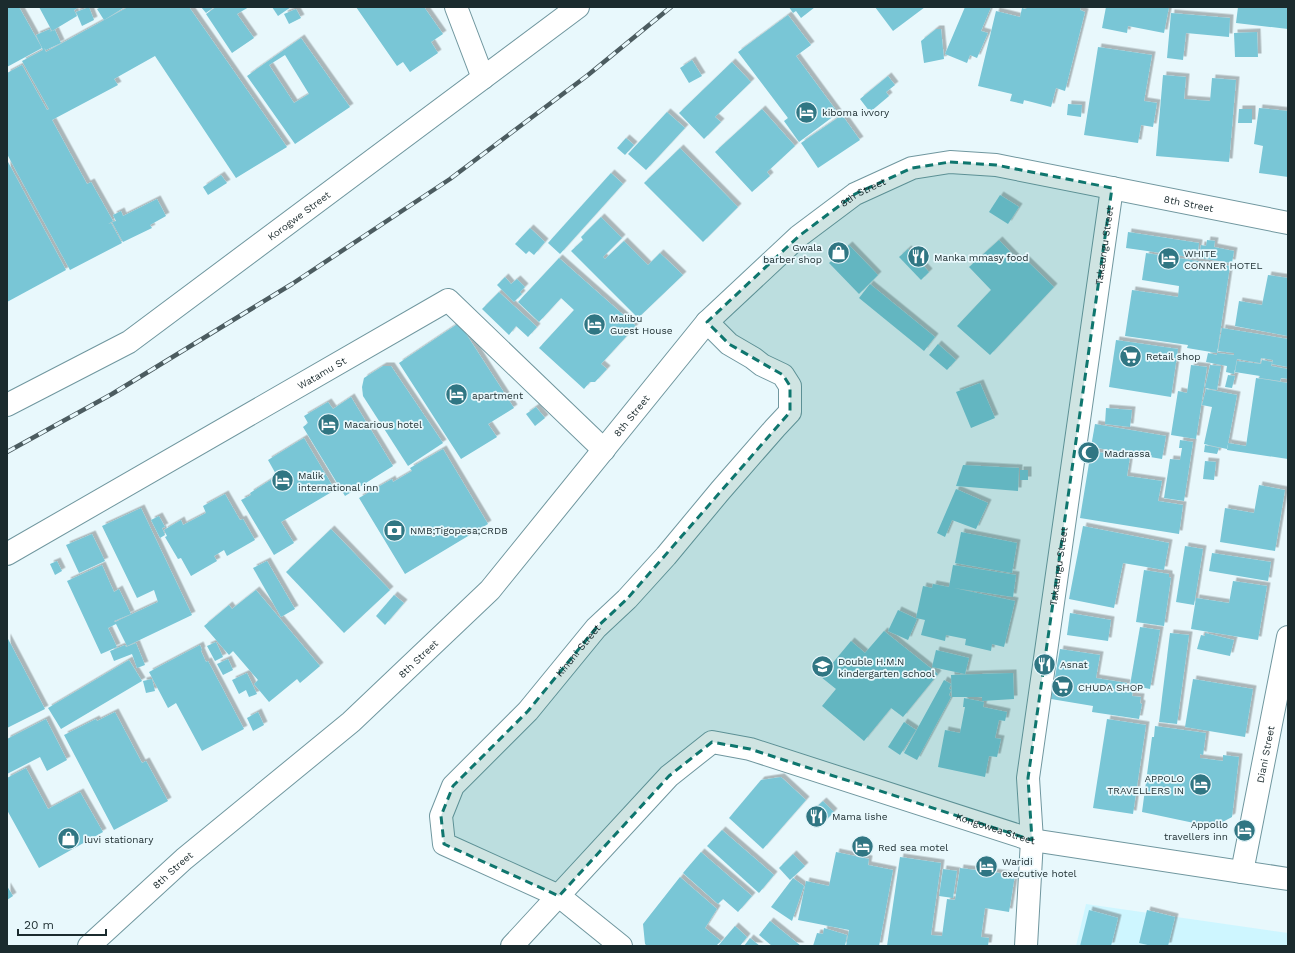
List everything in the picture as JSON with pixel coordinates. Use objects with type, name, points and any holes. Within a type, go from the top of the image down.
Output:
[{"type":"street","points":[[456,7],[483,78]]},
{"type":"street","name":"Korogwe Street","points":[[7,405],[129,342],[578,7]]},
{"type":"street","name":"8th Street","points":[[89,946],[184,859],[351,722],[490,590],[707,322],[799,236],[855,194],[912,168],[950,162],[996,166],[1288,223]]},
{"type":"street","name":"Takaungu Street","points":[[1026,946],[1032,840],[1028,778],[1112,188]]},
{"type":"street","name":"Watamu St","points":[[7,554],[448,300],[604,450]]},
{"type":"street","name":"Kinuni Street","points":[[621,946],[558,896],[444,844],[441,816],[453,786],[528,711],[596,628],[637,588],[666,556],[725,485],[790,412],[790,386],[783,375],[762,366],[753,358],[729,344],[707,322]]},
{"type":"street","name":"Diani Street","points":[[1242,872],[1288,637]]},
{"type":"street","name":"Kongowea Street","points":[[558,896],[669,776],[712,742],[750,749],[1032,840],[1288,879]]},
{"type":"street","points":[[512,946],[558,896]]},
{"type":"highlighted area","points":[[950,162],[996,165],[1112,188],[1028,778],[1032,840],[750,749],[712,742],[669,776],[559,896],[444,844],[441,816],[453,786],[528,711],[596,628],[627,599],[790,412],[790,386],[783,375],[729,344],[707,322],[799,236],[855,194],[912,168]]},
{"type":"shaded area","points":[[1086,904],[1288,933],[1288,946],[1076,946]]},
{"type":"building","points":[[7,7],[19,7],[42,48],[7,67]]},
{"type":"building","points":[[39,7],[79,7],[74,10],[77,16],[52,31]]},
{"type":"building","points":[[89,7],[94,20],[82,26],[76,12]]},
{"type":"building","points":[[101,7],[125,7],[104,20],[97,9]]},
{"type":"building","points":[[128,7],[189,7],[287,147],[236,178],[155,56],[114,79],[118,85],[52,120],[87,184],[91,182],[113,221],[108,224],[111,223],[122,243],[70,270],[7,154],[7,73],[22,65],[47,110],[49,109],[22,61],[43,50],[36,35],[50,29],[51,31],[49,32],[55,30],[61,43],[46,50],[44,48],[46,52]]},
{"type":"building","points":[[201,7],[214,7],[206,13]]},
{"type":"building","points":[[216,7],[249,7],[237,14],[254,38],[232,53],[206,14]]},
{"type":"building","points":[[272,7],[291,7],[278,16]]},
{"type":"building","points":[[356,7],[424,7],[443,34],[431,42],[438,53],[410,72],[403,62],[397,66]]},
{"type":"building","points":[[789,7],[815,7],[801,18],[796,11],[793,13]]},
{"type":"building","points":[[875,7],[925,7],[893,31]]},
{"type":"building","points":[[965,7],[991,7],[981,31],[988,33],[977,58],[970,55],[967,63],[945,54]]},
{"type":"building","points":[[1027,7],[1081,7],[1080,10],[1085,12],[1065,91],[1056,88],[1051,107],[1024,100],[1023,104],[1010,101],[1012,94],[978,86],[996,11],[1020,17],[1022,8],[1026,9]]},
{"type":"building","points":[[1106,7],[1169,7],[1164,33],[1128,26],[1127,33],[1102,28]]},
{"type":"building","points":[[1238,7],[1288,7],[1288,29],[1236,23]]},
{"type":"building","points":[[296,9],[301,18],[289,24],[284,14]]},
{"type":"building","points":[[1171,13],[1230,18],[1229,37],[1186,33],[1183,60],[1167,58]]},
{"type":"building","points":[[788,15],[811,45],[796,56],[838,113],[799,142],[784,121],[788,118],[738,52]]},
{"type":"building","points":[[936,29],[941,29],[944,59],[924,63],[921,41]]},
{"type":"building","points":[[1257,32],[1258,57],[1235,57],[1234,33]]},
{"type":"building","points":[[301,38],[350,107],[295,144],[247,76]],"holes":[[[285,55],[309,94],[294,103],[269,65]]]},
{"type":"building","points":[[1098,47],[1152,55],[1144,101],[1157,103],[1153,127],[1141,125],[1138,143],[1084,135]]},
{"type":"building","points":[[692,60],[702,76],[689,83],[680,68]]},
{"type":"building","points":[[732,62],[751,82],[715,117],[721,122],[704,139],[679,113]]},
{"type":"building","points":[[1163,75],[1186,77],[1184,99],[1210,101],[1212,78],[1236,80],[1229,162],[1156,156]]},
{"type":"building","points":[[888,76],[895,85],[886,92],[889,96],[870,112],[860,99]]},
{"type":"building","points":[[1068,104],[1082,105],[1081,117],[1067,115]]},
{"type":"building","points":[[1259,108],[1288,111],[1288,177],[1259,173],[1263,146],[1254,144]]},
{"type":"building","points":[[762,109],[795,146],[767,172],[770,176],[752,192],[715,152]]},
{"type":"building","points":[[1239,109],[1252,109],[1252,123],[1238,123]]},
{"type":"building","points":[[667,112],[685,128],[646,170],[628,154]]},
{"type":"building","points":[[842,115],[860,140],[818,168],[801,143]]},
{"type":"building","points":[[626,138],[634,145],[625,155],[617,148]]},
{"type":"building","points":[[680,148],[738,207],[703,242],[644,183]]},
{"type":"building","points":[[7,160],[66,270],[7,302]]},
{"type":"building","points":[[611,173],[623,184],[560,254],[548,243]]},
{"type":"building","points":[[221,175],[227,183],[208,195],[203,187]]},
{"type":"building","points":[[1000,195],[1019,207],[1008,224],[989,212]]},
{"type":"building","points":[[157,199],[166,216],[150,225],[152,228],[123,242],[112,222],[116,221],[113,215],[121,211],[123,216]]},
{"type":"building","points":[[601,217],[622,238],[603,257],[605,259],[624,241],[648,265],[660,253],[683,275],[638,318],[571,251],[583,240],[581,237]]},
{"type":"building","points":[[530,228],[545,242],[534,255],[529,251],[526,254],[515,244]]},
{"type":"building","points":[[1128,232],[1199,243],[1197,258],[1126,248]]},
{"type":"building","points":[[999,240],[1019,261],[1023,257],[1054,287],[990,355],[957,326],[991,290],[969,267]]},
{"type":"building","points":[[1207,240],[1215,241],[1214,247],[1234,251],[1232,263],[1199,258],[1201,245],[1206,246]]},
{"type":"building","points":[[849,245],[878,275],[859,294],[829,263]]},
{"type":"building","points":[[908,249],[929,272],[921,280],[899,257]]},
{"type":"building","points":[[1146,253],[1230,266],[1217,353],[1187,348],[1188,345],[1125,336],[1132,290],[1178,297],[1179,286],[1142,280]]},
{"type":"building","points":[[559,258],[636,326],[601,364],[607,369],[595,382],[590,382],[584,389],[539,348],[574,310],[561,298],[539,322],[518,302]]},
{"type":"building","points":[[1268,275],[1288,278],[1288,336],[1235,326],[1239,301],[1262,305]]},
{"type":"building","points":[[505,277],[511,284],[517,279],[525,287],[520,292],[522,294],[514,302],[497,285]]},
{"type":"building","points":[[870,284],[935,337],[924,351],[859,298]]},
{"type":"building","points":[[499,292],[537,327],[528,337],[516,326],[509,335],[482,309]]},
{"type":"building","points":[[459,323],[514,408],[488,424],[497,437],[461,459],[399,363]]},
{"type":"building","points":[[1222,328],[1288,339],[1288,367],[1272,364],[1273,360],[1261,358],[1260,363],[1237,359],[1234,374],[1226,372],[1227,366],[1206,362],[1208,353],[1217,355],[1217,353],[1234,355],[1234,353],[1218,351]]},
{"type":"building","points":[[1116,340],[1178,349],[1171,397],[1109,387]]},
{"type":"building","points":[[938,344],[956,360],[947,370],[929,355]]},
{"type":"building","points":[[1262,360],[1272,362],[1271,366],[1288,369],[1288,379],[1281,378],[1280,381],[1235,372],[1237,361],[1261,364]]},
{"type":"building","points":[[1191,365],[1207,367],[1196,439],[1171,435],[1178,391],[1187,393]]},
{"type":"building","points":[[1210,365],[1221,366],[1217,390],[1205,388]]},
{"type":"building","points":[[383,366],[391,366],[443,443],[408,466],[363,396],[362,387],[364,378]]},
{"type":"building","points":[[1228,375],[1235,376],[1232,388],[1225,387]]},
{"type":"building","points":[[1256,378],[1288,383],[1288,459],[1227,450],[1228,443],[1246,446]]},
{"type":"building","points":[[980,383],[995,418],[971,428],[956,392]]},
{"type":"building","points":[[1206,389],[1237,395],[1227,449],[1204,444],[1212,407],[1202,405]]},
{"type":"building","points":[[351,397],[393,466],[345,496],[303,427],[308,423],[304,416],[328,402],[333,409]]},
{"type":"building","points":[[536,407],[545,418],[535,426],[526,414]]},
{"type":"building","points":[[1106,408],[1132,410],[1130,427],[1105,424]]},
{"type":"building","points":[[1095,424],[1166,436],[1162,459],[1091,447]]},
{"type":"building","points":[[304,438],[335,490],[281,522],[294,543],[274,555],[241,500],[251,495],[250,493],[277,476],[268,460]]},
{"type":"building","points":[[1180,440],[1193,442],[1184,501],[1164,498],[1170,459],[1180,460],[1182,448],[1179,448]]},
{"type":"building","points":[[1205,445],[1219,448],[1217,454],[1204,452]]},
{"type":"building","points":[[443,449],[488,524],[405,574],[359,498],[392,479],[393,482],[412,471],[410,468]]},
{"type":"building","points":[[1091,451],[1130,457],[1127,476],[1162,481],[1158,501],[1183,505],[1179,534],[1080,518]]},
{"type":"building","points":[[1205,461],[1216,462],[1214,480],[1203,479]]},
{"type":"building","points":[[963,465],[1019,468],[1018,491],[956,486]]},
{"type":"building","points":[[1020,470],[1028,470],[1028,480],[1020,480]]},
{"type":"building","points":[[1259,485],[1285,490],[1275,551],[1220,542],[1225,508],[1254,513]]},
{"type":"building","points":[[956,489],[988,503],[976,529],[952,520],[945,537],[937,533]]},
{"type":"building","points":[[225,494],[240,520],[243,519],[255,540],[227,556],[224,550],[214,556],[217,561],[191,576],[181,558],[178,559],[165,537],[167,536],[164,530],[181,520],[183,525],[206,513],[203,506]]},
{"type":"building","points":[[141,508],[192,615],[127,646],[116,624],[108,628],[117,647],[101,654],[67,581],[102,565],[114,592],[119,589],[131,614],[114,621],[115,622],[158,602],[154,590],[137,598],[102,526]]},
{"type":"building","points":[[159,516],[165,527],[162,528],[165,535],[160,538],[151,520]]},
{"type":"building","points":[[1083,526],[1169,543],[1164,570],[1123,563],[1114,608],[1069,599]]},
{"type":"building","points":[[331,529],[390,590],[344,633],[286,572]]},
{"type":"building","points":[[961,532],[1017,543],[1012,573],[955,563]]},
{"type":"building","points":[[92,534],[105,561],[79,573],[66,545]]},
{"type":"building","points":[[1185,546],[1203,549],[1194,605],[1176,602]]},
{"type":"building","points":[[1212,553],[1271,562],[1268,581],[1209,571]]},
{"type":"building","points":[[57,561],[62,571],[55,575],[50,564]]},
{"type":"building","points":[[267,561],[295,609],[281,617],[253,568]]},
{"type":"building","points":[[953,565],[1016,575],[1013,597],[954,588],[1015,601],[1004,647],[992,644],[991,651],[965,645],[966,639],[946,635],[945,641],[921,635],[925,620],[916,618],[923,586],[932,588],[933,584],[949,587]]},
{"type":"building","points":[[1144,570],[1169,574],[1169,577],[1171,578],[1164,626],[1136,622]]},
{"type":"building","points":[[1233,581],[1267,586],[1258,640],[1191,629],[1196,598],[1229,603]]},
{"type":"building","points":[[256,590],[320,666],[300,683],[297,679],[269,702],[254,684],[258,680],[233,651],[229,655],[204,626],[229,605],[232,609]]},
{"type":"building","points":[[394,595],[404,603],[385,625],[376,616]]},
{"type":"building","points":[[898,610],[917,619],[908,640],[888,631]]},
{"type":"building","points":[[1070,613],[1111,620],[1108,641],[1067,635]]},
{"type":"building","points":[[1140,627],[1160,630],[1150,689],[1130,685]]},
{"type":"building","points":[[884,631],[938,674],[903,717],[891,708],[864,741],[822,706],[836,689],[821,677],[851,641],[865,653]]},
{"type":"building","points":[[1170,633],[1189,635],[1177,724],[1159,722]]},
{"type":"building","points":[[1205,633],[1234,640],[1230,656],[1197,649],[1201,635],[1205,636]]},
{"type":"building","points":[[7,637],[45,709],[7,728]]},
{"type":"building","points":[[216,642],[223,657],[215,661],[207,646]]},
{"type":"building","points":[[136,643],[145,665],[137,668],[132,654],[114,661],[110,651],[125,645],[126,647]]},
{"type":"building","points":[[200,645],[206,662],[208,661],[244,729],[202,751],[176,703],[168,708],[149,672]]},
{"type":"building","points":[[1060,649],[1100,655],[1096,678],[1127,683],[1126,688],[1133,689],[1132,696],[1141,697],[1140,703],[1142,704],[1139,719],[1092,712],[1093,706],[1051,699]]},
{"type":"building","points":[[936,650],[969,658],[965,674],[932,667]]},
{"type":"building","points":[[228,659],[233,670],[223,675],[217,664]]},
{"type":"building","points":[[129,660],[142,681],[61,729],[48,708]]},
{"type":"building","points":[[247,673],[257,694],[249,697],[246,690],[239,694],[232,680]]},
{"type":"building","points":[[1013,673],[1014,699],[982,701],[982,697],[952,697],[951,675]]},
{"type":"building","points":[[152,679],[155,691],[146,693],[143,681]]},
{"type":"building","points":[[1193,679],[1253,689],[1245,737],[1185,727]]},
{"type":"building","points":[[944,680],[951,684],[949,695],[951,697],[917,760],[904,753]]},
{"type":"building","points":[[964,698],[984,702],[983,707],[1007,712],[1005,721],[999,720],[995,738],[1001,739],[997,757],[989,756],[985,777],[938,767],[945,730],[960,733],[965,707],[963,707]]},
{"type":"building","points":[[115,712],[142,763],[146,761],[168,801],[114,830],[64,735],[96,719],[97,721]]},
{"type":"building","points":[[258,712],[264,725],[253,731],[247,718]]},
{"type":"building","points":[[46,719],[67,760],[47,771],[40,757],[7,774],[7,739]]},
{"type":"building","points":[[1107,719],[1146,725],[1133,814],[1093,808]]},
{"type":"building","points":[[904,722],[916,730],[900,755],[888,747]]},
{"type":"building","points":[[1155,726],[1206,733],[1203,755],[1200,754],[1200,758],[1223,761],[1223,755],[1239,757],[1232,817],[1213,827],[1142,812],[1152,737],[1154,737]]},
{"type":"building","points":[[26,768],[48,809],[80,792],[103,832],[39,868],[7,810],[7,778]]},
{"type":"building","points":[[781,777],[806,800],[763,849],[729,818],[761,780]]},
{"type":"building","points":[[823,801],[834,812],[823,823],[812,811]]},
{"type":"building","points":[[722,830],[774,875],[759,893],[707,846]]},
{"type":"building","points":[[701,852],[752,896],[738,912],[723,899],[718,904],[683,873]]},
{"type":"building","points":[[836,852],[869,859],[868,865],[893,870],[879,946],[846,946],[849,930],[798,920],[806,881],[829,886]]},
{"type":"building","points":[[793,854],[805,866],[790,880],[779,868]]},
{"type":"building","points":[[900,857],[941,863],[931,935],[942,936],[947,899],[955,900],[960,868],[1015,875],[1009,912],[985,908],[981,937],[989,938],[988,946],[887,946]]},
{"type":"building","points":[[943,869],[957,871],[953,898],[939,896]]},
{"type":"building","points":[[680,877],[717,909],[705,928],[721,941],[716,946],[647,946],[645,944],[643,924]]},
{"type":"building","points":[[793,878],[804,886],[792,921],[771,907]]},
{"type":"building","points":[[7,886],[13,896],[7,900]]},
{"type":"building","points":[[1089,910],[1118,918],[1111,946],[1080,946]]},
{"type":"building","points":[[1147,910],[1175,917],[1168,946],[1152,946],[1139,943]]},
{"type":"building","points":[[770,921],[801,946],[772,946],[759,935]]},
{"type":"building","points":[[735,926],[747,937],[740,946],[718,946]]},
{"type":"building","points":[[824,928],[847,935],[845,946],[813,946],[817,933],[823,934]]},
{"type":"building","points":[[750,938],[760,946],[744,946]]},
{"type":"railway","points":[[7,452],[112,394],[292,284],[450,179],[588,75],[671,7]]},
{"type":"place","name":"kiboma ivvory","points":[[807,112]]},
{"type":"place","name":"Gwala barber shop","points":[[838,253]]},
{"type":"place","name":"Manka mmasy food","points":[[919,257]]},
{"type":"place","name":"WHITE CONNER HOTEL","points":[[1168,259]]},
{"type":"place","name":"Malibu Guest House","points":[[594,324]]},
{"type":"place","name":"Retail shop","points":[[1131,356]]},
{"type":"place","name":"apartment","points":[[456,395]]},
{"type":"place","name":"Macarious hotel","points":[[328,424]]},
{"type":"place","name":"Madrassa","points":[[1089,453]]},
{"type":"place","name":"Malik international inn","points":[[282,481]]},
{"type":"place","name":"NMB;Tigopesa;CRDB","points":[[394,530]]},
{"type":"place","name":"Asnat","points":[[1045,664]]},
{"type":"place","name":"Double H.M.N kindergarten school","points":[[822,667]]},
{"type":"place","name":"CHUDA SHOP","points":[[1062,687]]},
{"type":"place","name":"APPOLO TRAVELLERS IN","points":[[1200,784]]},
{"type":"place","name":"Mama lishe","points":[[816,816]]},
{"type":"place","name":"Appollo travellers inn","points":[[1244,830]]},
{"type":"place","name":"luvi stationary","points":[[68,839]]},
{"type":"place","name":"Red sea motel","points":[[862,847]]},
{"type":"place","name":"Waridi executive hotel","points":[[987,867]]}]
